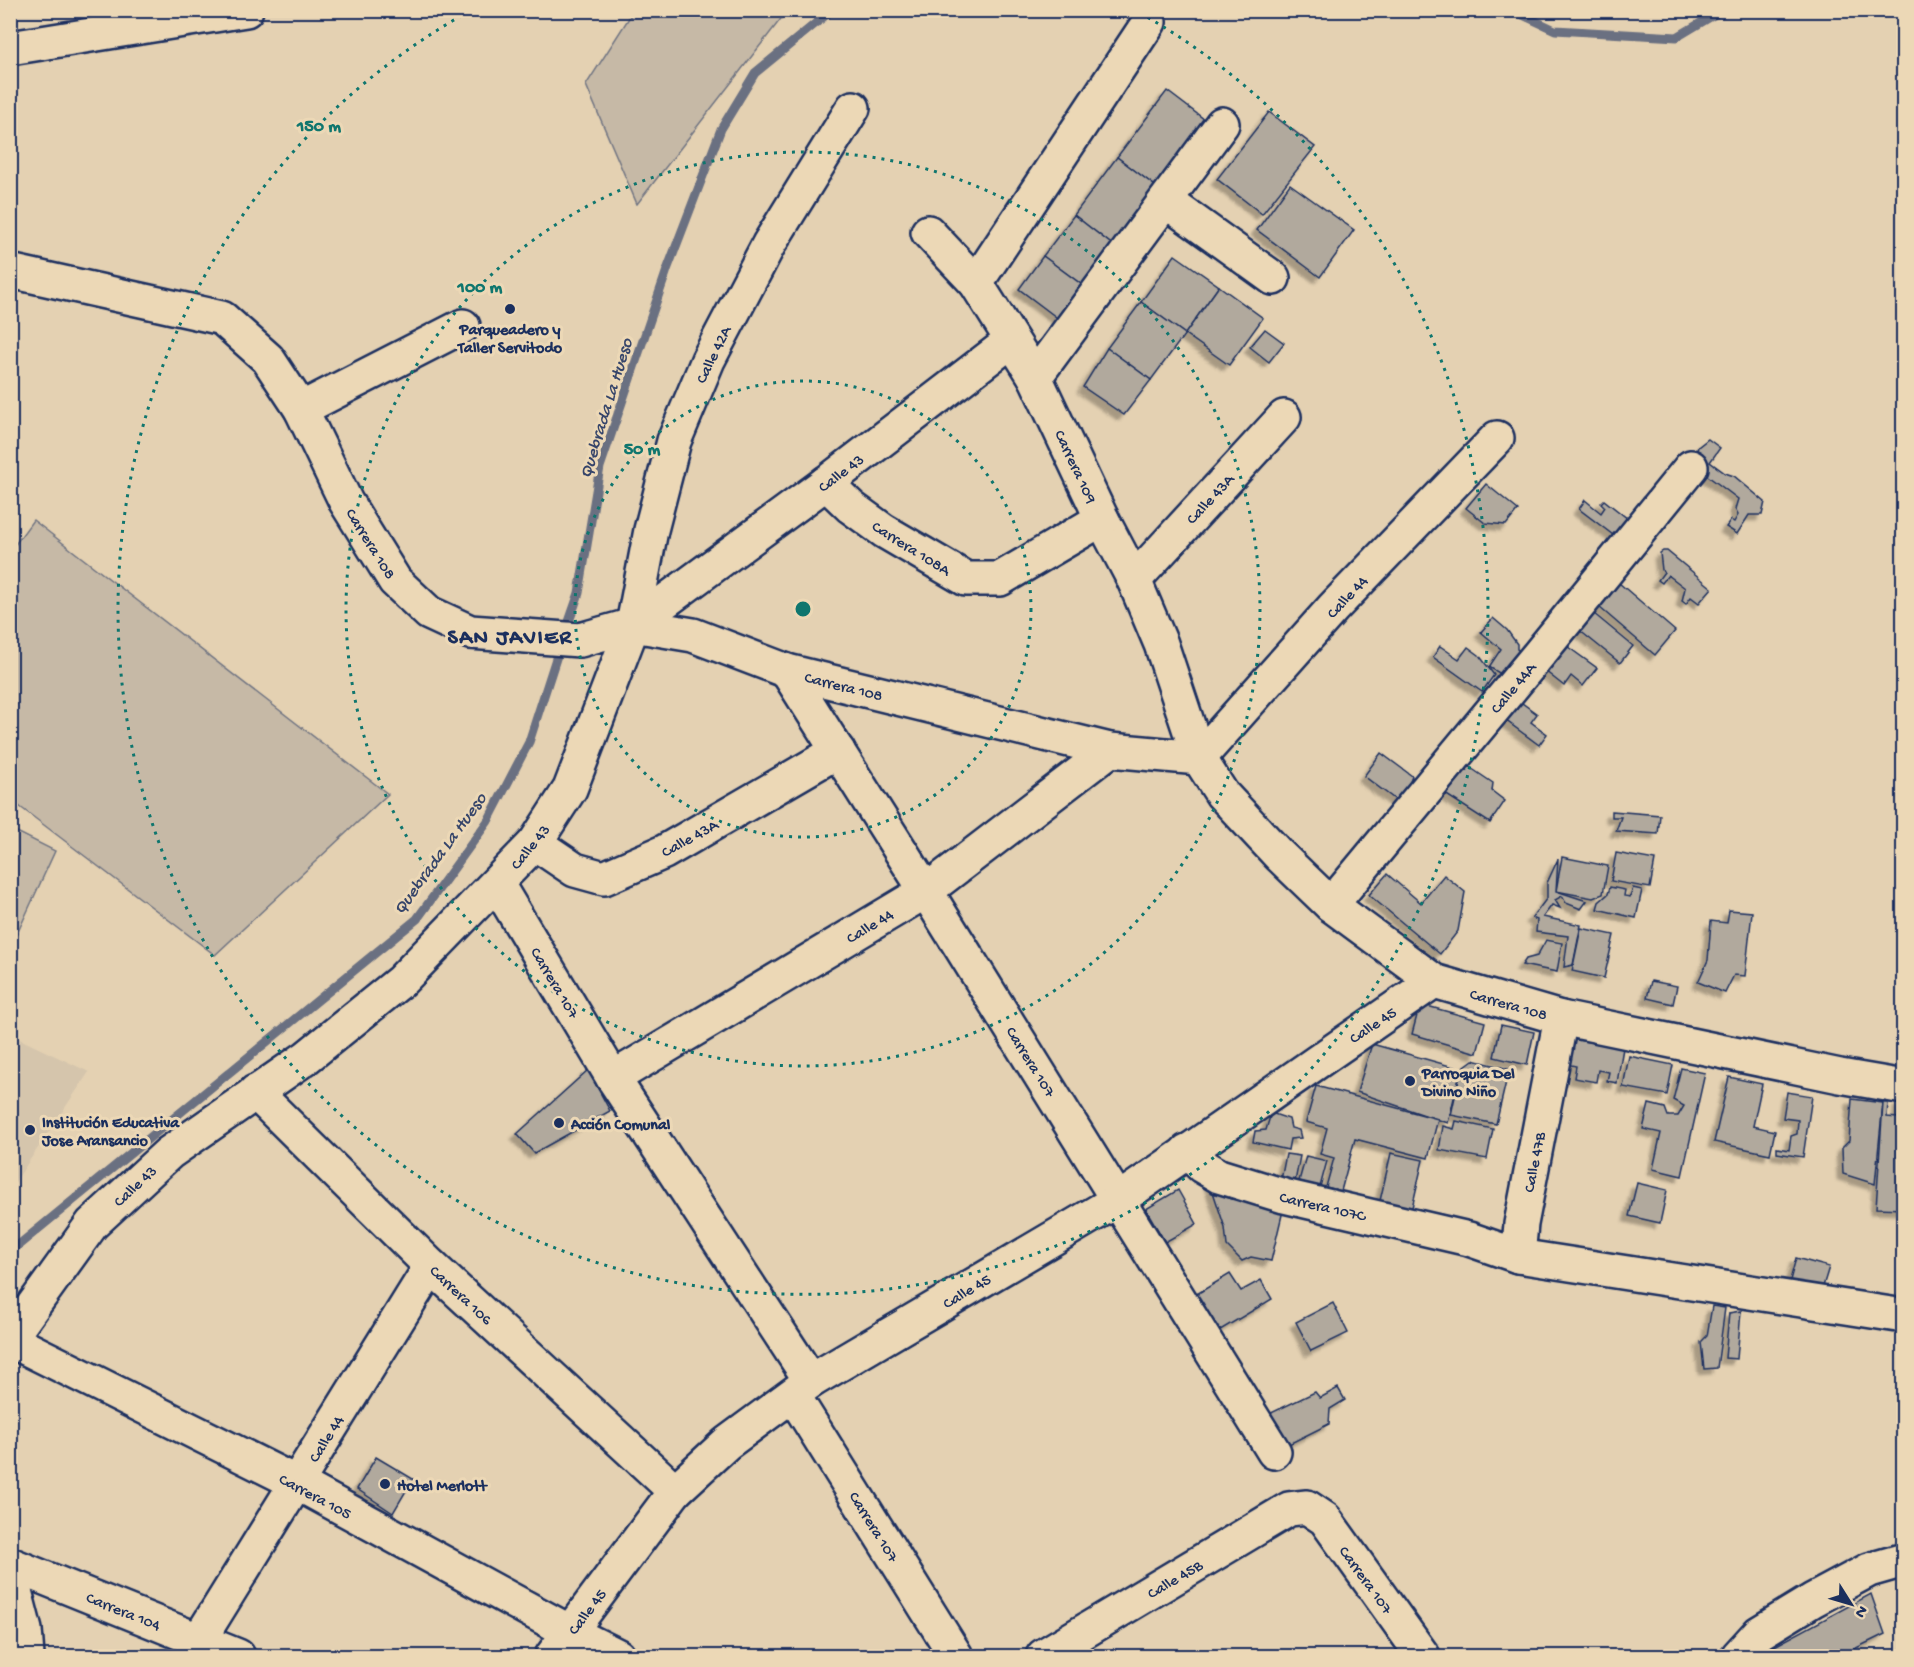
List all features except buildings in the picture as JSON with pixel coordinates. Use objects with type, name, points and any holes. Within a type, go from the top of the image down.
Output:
[{"type":"street","points":[[10,48],[246,10]]},
{"type":"street","points":[[976,283],[1149,22]]},
{"type":"street","name":"Calle 42A","points":[[633,625],[651,530],[675,441],[708,360],[768,244],[853,108]]},
{"type":"street","points":[[1035,377],[1222,124]]},
{"type":"street","points":[[1166,201],[1273,278]]},
{"type":"street","name":"Carrera 109","points":[[928,232],[976,283],[1035,377],[1102,519],[1134,580],[1161,644],[1188,722]]},
{"type":"street","name":"Carrera 108","points":[[10,271],[222,318],[268,359],[301,409],[346,502],[395,581],[429,613],[470,632],[580,640],[633,625],[693,635],[787,671],[1110,750],[1199,758]]},
{"type":"street","points":[[301,409],[463,326]]},
{"type":"street","name":"Calle 43","points":[[10,1339],[92,1224],[169,1153],[307,1058],[401,981],[535,843],[570,789],[633,625],[826,483],[1011,341]]},
{"type":"street","name":"Calle 43A","points":[[1134,580],[1284,417]]},
{"type":"street","name":"Calle 44","points":[[1199,758],[1334,608],[1497,438]]},
{"type":"street","name":"Calle 44A","points":[[1331,905],[1691,467]]},
{"type":"street","name":"Carrera 108A","points":[[826,483],[852,507],[884,531],[966,579],[1000,579],[1102,519]]},
{"type":"street","name":"Carrera 107","points":[[787,671],[1274,1452]]},
{"type":"street","name":"Carrera 108","points":[[1188,722],[1199,758],[1222,794],[1279,855],[1331,905],[1434,981],[1561,1018],[1840,1076],[1904,1087]]},
{"type":"street","name":"Calle 44","points":[[613,1078],[926,891],[1110,750]]},
{"type":"street","name":"Calle 43A","points":[[535,843],[575,870],[604,878],[664,852],[838,751]]},
{"type":"street","name":"Carrera 107","points":[[497,884],[802,1388],[956,1656]]},
{"type":"street","name":"Calle 45","points":[[561,1644],[675,1491],[727,1443],[802,1388],[1118,1200],[1434,981]]},
{"type":"street","name":"Calle 47B","points":[[1518,1256],[1521,1224],[1561,1018]]},
{"type":"street","name":"Carrera 106","points":[[255,1092],[431,1266],[675,1491]]},
{"type":"street","name":"Carrera 107C","points":[[1187,1151],[1202,1166],[1219,1176],[1284,1196],[1469,1239],[1518,1256]]},
{"type":"street","points":[[1518,1256],[1904,1316]]},
{"type":"street","name":"Calle 44","points":[[199,1640],[431,1266]]},
{"type":"street","name":"Carrera 105","points":[[10,1339],[297,1483],[561,1644],[618,1656]]},
{"type":"street","name":"Carrera 107","points":[[1307,1507],[1324,1519],[1423,1656]]},
{"type":"street","name":"Calle 45B","points":[[1043,1656],[1289,1509],[1307,1507]]},
{"type":"street","points":[[1738,1656],[1759,1634],[1813,1600],[1869,1570],[1904,1560]]},
{"type":"street","name":"Carrera 104","points":[[10,1564],[238,1656]]},
{"type":"street","points":[[10,1572],[25,1630],[27,1656]]},
{"type":"shaded area","points":[[634,10],[787,11],[637,204],[586,85]]},
{"type":"shaded area","points":[[33,520],[388,794],[215,955],[11,800],[11,550]]},
{"type":"shaded area","points":[[11,829],[55,851],[11,947]]},
{"type":"shaded area","name":"Institución Educativa Jose Aransancio","points":[[11,1035],[89,1072],[11,1188]]},
{"type":"waterway","name":"Quebrada La Hueso","points":[[565,633],[579,593],[600,467],[667,270],[721,129],[755,73],[832,10]]},
{"type":"waterway","points":[[1512,10],[1555,30],[1677,37],[1722,10]]},
{"type":"waterway","name":"Quebrada La Hueso","points":[[10,1252],[417,919],[488,821],[529,742],[560,646]]},
{"type":"place","name":"Parqueadero y Taller Servitodo","points":[[510,309]]},
{"type":"place","name":"Parroquia Del Divino Niño","points":[[1410,1081]]},
{"type":"place","name":"Acción Comunal","points":[[559,1123]]},
{"type":"place","name":"Institución Educativa Jose Aransancio","points":[[30,1130]]},
{"type":"place","name":"Hotel Merlott","points":[[385,1484]]},
{"type":"district","name":"SAN JAVIER","points":[[510,635]]}]
